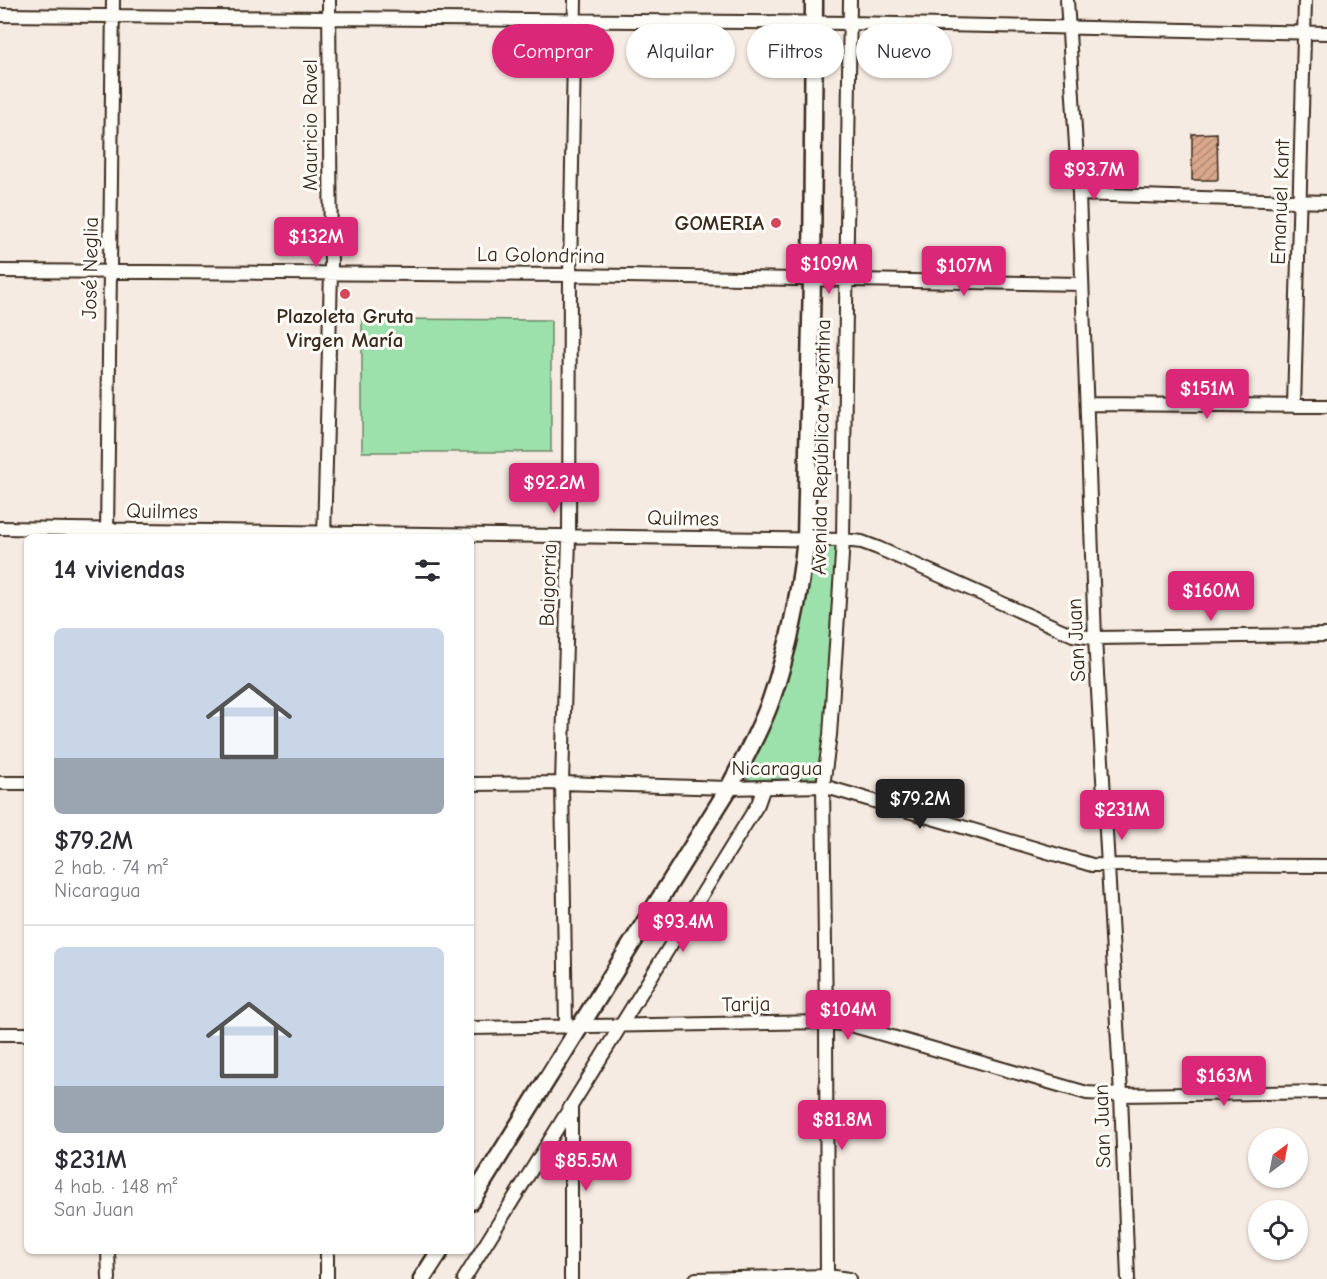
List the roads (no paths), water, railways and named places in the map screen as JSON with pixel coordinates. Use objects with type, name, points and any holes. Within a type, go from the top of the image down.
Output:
[{"type":"main road","name":"Avenida República Argentina","points":[[474,1196],[573,1027],[729,788],[771,701],[795,613],[806,539],[812,279],[814,0]]},
{"type":"main road","points":[[422,1279],[438,1254]]},
{"type":"street","name":"José Neglia","points":[[107,533],[113,0]]},
{"type":"street","name":"Mauricio Ravel","points":[[324,534],[331,272],[329,0]]},
{"type":"street","name":"Baigorria","points":[[573,1027],[562,783],[569,537],[570,275],[575,0]]},
{"type":"street","name":"Avenida República Argentina","points":[[827,1278],[823,786],[830,735],[843,540],[850,0]]},
{"type":"street","name":"San Juan","points":[[1067,0],[1079,194],[1095,638],[1121,1095],[1128,1279]]},
{"type":"street","name":"Emanuel Kant","points":[[1294,406],[1305,0]]},
{"type":"street","points":[[0,15],[850,23],[1327,33]]},
{"type":"street","points":[[1079,194],[1327,202]]},
{"type":"street","name":"La Golondrina","points":[[0,271],[331,272],[1082,284]]},
{"type":"street","points":[[1088,404],[1327,406]]},
{"type":"street","name":"Quilmes","points":[[0,528],[107,533],[216,534]]},
{"type":"street","name":"Quilmes","points":[[474,536],[806,539],[862,542],[1074,635],[1095,638],[1327,635]]},
{"type":"street","points":[[0,783],[24,783]]},
{"type":"street","name":"Nicaragua","points":[[474,784],[562,783],[729,788],[823,786],[1092,866],[1327,866]]},
{"type":"street","points":[[464,1279],[758,804],[764,787]]},
{"type":"street","name":"Tarija","points":[[474,1028],[826,1022],[854,1026],[1088,1093],[1121,1095],[1327,1092]]},
{"type":"street","points":[[0,1034],[24,1034]]},
{"type":"street","points":[[571,1105],[571,1279]]},
{"type":"street","points":[[108,1254],[109,1279]]},
{"type":"street","points":[[327,1254],[327,1279]]},
{"type":"street","points":[[696,1279],[849,1279]]},
{"type":"place","name":"GOMERIA","points":[[776,223]]},
{"type":"place","name":"Plazoleta Gruta Virgen María","points":[[345,294]]}]
